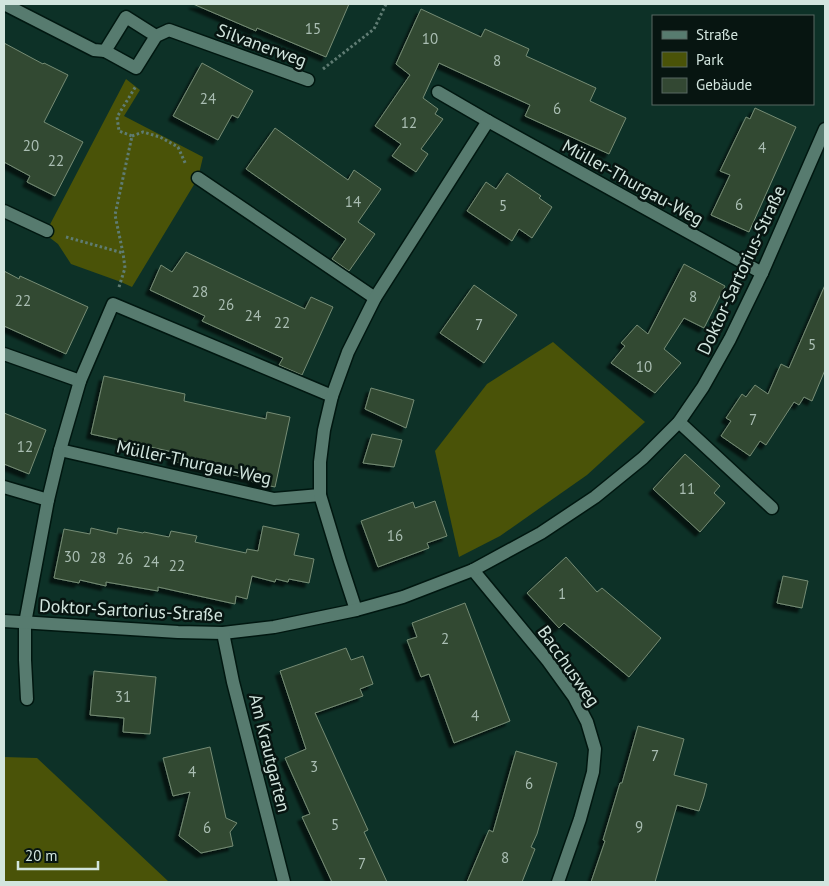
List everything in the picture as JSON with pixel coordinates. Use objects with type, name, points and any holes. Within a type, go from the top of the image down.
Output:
[{"type":"street","points":[[4,4],[94,50],[105,51],[136,68],[156,36],[126,17],[105,51]]},
{"type":"street","name":"Silvanerweg","points":[[156,36],[169,30],[308,80]]},
{"type":"street","name":"Müller-Thurgau-Weg","points":[[438,92],[762,273]]},
{"type":"street","points":[[356,610],[320,495],[320,462],[324,430],[332,396],[348,352],[375,298],[488,121]]},
{"type":"street","name":"Doktor-Sartorius-Straße","points":[[4,621],[223,633],[274,627],[403,598],[473,570],[541,533],[595,497],[643,458],[680,422],[703,387],[730,339],[762,273],[825,129]]},
{"type":"street","points":[[198,178],[375,298]]},
{"type":"street","points":[[4,211],[47,231]]},
{"type":"street","points":[[27,699],[25,623],[48,500],[80,381],[113,304],[332,396]]},
{"type":"street","points":[[4,354],[80,381]]},
{"type":"street","points":[[680,422],[772,508]]},
{"type":"street","name":"Müller-Thurgau-Weg","points":[[60,450],[274,498],[320,495]]},
{"type":"street","points":[[4,487],[48,500]]},
{"type":"street","name":"Bacchusweg","points":[[473,570],[548,661],[574,697],[588,722],[594,749],[593,772],[580,819],[558,882]]},
{"type":"street","name":"Am Krautgarten","points":[[223,633],[233,682],[284,882]]},
{"type":"path","name":"Silvanerweg","points":[[308,80],[374,29],[386,4]]},
{"type":"path","points":[[136,68],[136,87],[117,117],[119,131],[132,136],[143,132],[160,137],[178,147],[186,166],[198,178]]},
{"type":"path","points":[[113,304],[125,268],[115,215],[132,136]]},
{"type":"path","points":[[47,231],[123,253]]},
{"type":"green space","points":[[126,79],[140,90],[124,116],[203,157],[198,178],[132,287],[71,264],[58,244],[45,234]]},
{"type":"green space","points":[[553,342],[645,422],[587,475],[500,536],[459,557],[435,451],[487,384]]},
{"type":"green space","points":[[4,757],[37,758],[169,882],[4,882]]},
{"type":"building","points":[[193,4],[349,4],[326,57],[257,28],[256,31]]},
{"type":"building","points":[[421,9],[481,37],[485,29],[529,49],[526,56],[596,88],[590,101],[626,118],[609,154],[525,116],[530,105],[439,63],[423,98],[438,109],[435,114],[443,119],[421,149],[428,154],[416,172],[392,156],[401,144],[375,126],[410,75],[396,64]]},
{"type":"building","points":[[4,43],[68,75],[44,122],[83,142],[55,196],[27,182],[30,176],[4,162]]},
{"type":"building","points":[[202,63],[253,91],[238,118],[232,115],[218,140],[173,116]]},
{"type":"building","points":[[755,108],[796,127],[749,232],[711,215],[730,175],[720,171],[746,117],[750,119]]},
{"type":"building","points":[[275,128],[348,180],[354,170],[381,189],[358,222],[375,234],[349,271],[332,259],[346,239],[246,169]]},
{"type":"building","points":[[507,173],[541,196],[539,198],[552,207],[532,238],[519,229],[512,241],[467,211],[486,182],[496,189]]},
{"type":"building","points":[[186,252],[305,309],[311,297],[333,307],[302,375],[279,365],[283,358],[202,321],[205,316],[150,290],[161,265],[172,272]]},
{"type":"building","points":[[684,264],[725,286],[704,328],[684,318],[664,349],[681,363],[655,393],[611,363],[625,346],[621,343],[637,325],[648,334]]},
{"type":"building","points":[[4,271],[19,279],[20,276],[88,307],[66,354],[4,326]]},
{"type":"building","points":[[474,285],[517,315],[484,363],[440,333]]},
{"type":"building","points":[[825,285],[825,370],[812,401],[804,397],[799,405],[794,402],[766,445],[760,441],[750,456],[721,436],[731,421],[726,418],[742,394],[746,397],[755,385],[768,394],[781,364],[789,368]]},
{"type":"building","points":[[104,376],[185,394],[184,401],[266,419],[267,412],[290,417],[275,487],[252,482],[252,479],[171,461],[173,452],[91,434]]},
{"type":"building","points":[[371,388],[414,400],[406,428],[365,409]]},
{"type":"building","points":[[4,413],[46,430],[29,474],[4,464]]},
{"type":"building","points":[[372,434],[402,440],[394,467],[363,463]]},
{"type":"building","points":[[685,454],[720,486],[714,493],[725,503],[700,532],[653,489]]},
{"type":"building","points":[[435,501],[447,536],[427,543],[429,548],[378,567],[361,521],[413,502],[415,508]]},
{"type":"building","points":[[263,526],[299,534],[294,555],[314,559],[309,583],[289,579],[288,582],[276,579],[275,582],[252,576],[247,599],[236,596],[235,604],[158,587],[158,591],[106,582],[106,586],[80,580],[79,583],[54,578],[64,529],[90,534],[91,528],[117,534],[118,528],[169,537],[171,531],[197,536],[195,542],[246,553],[247,549],[258,551]]},
{"type":"building","points":[[566,557],[597,592],[602,588],[661,638],[629,677],[564,623],[559,628],[527,593]]},
{"type":"building","points":[[783,576],[808,581],[802,608],[777,603]]},
{"type":"building","points":[[465,603],[510,721],[454,743],[429,674],[421,677],[407,640],[417,637],[412,623]]},
{"type":"building","points":[[346,648],[351,660],[363,656],[373,684],[360,689],[363,696],[315,713],[368,830],[364,832],[387,882],[332,882],[302,817],[310,814],[285,758],[306,749],[280,671]]},
{"type":"building","points":[[94,671],[156,677],[150,734],[123,732],[124,718],[90,715]]},
{"type":"building","points":[[638,726],[684,739],[674,775],[707,784],[704,796],[699,811],[677,805],[655,882],[591,882],[605,841],[603,840]]},
{"type":"building","points":[[210,747],[226,818],[237,823],[230,832],[233,846],[201,853],[179,836],[190,792],[173,796],[163,758]]},
{"type":"building","points":[[516,751],[557,763],[537,834],[531,847],[535,849],[522,882],[467,882],[489,830],[493,832]]}]
